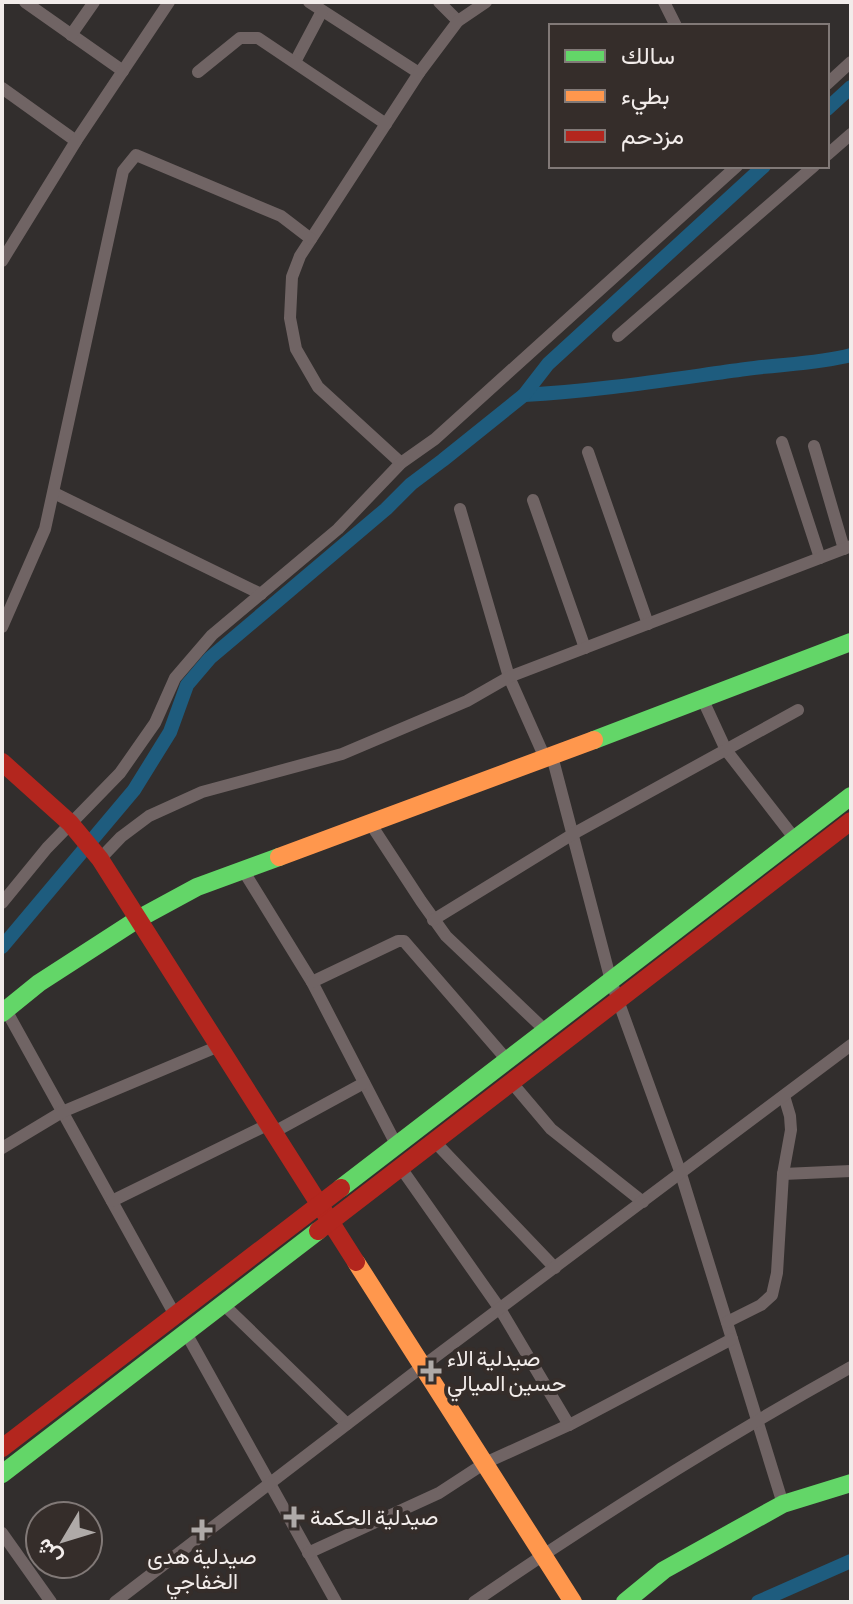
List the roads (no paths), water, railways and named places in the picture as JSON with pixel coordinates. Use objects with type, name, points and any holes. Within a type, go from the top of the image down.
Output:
[{"type":"street","points":[[25,2],[123,71]]},
{"type":"street","points":[[71,35],[94,2]]},
{"type":"street","points":[[2,261],[76,141],[169,2]]},
{"type":"street","points":[[309,2],[419,73]]},
{"type":"street","points":[[439,2],[458,21]]},
{"type":"street","points":[[401,463],[318,387],[296,349],[290,318],[292,277],[300,256],[419,73],[458,21],[486,2]]},
{"type":"street","points":[[664,2],[675,24]]},
{"type":"street","points":[[295,62],[322,11]]},
{"type":"street","points":[[198,72],[240,38],[258,38],[386,124]]},
{"type":"street","points":[[829,82],[851,62]]},
{"type":"street","points":[[2,88],[76,141]]},
{"type":"street","points":[[829,153],[851,134]]},
{"type":"street","points":[[2,627],[45,529],[123,171],[132,158],[136,155],[281,216],[311,239]]},
{"type":"street","points":[[2,903],[76,829],[120,773],[155,723],[175,678],[212,635],[338,529],[401,463],[435,439],[735,168]]},
{"type":"street","points":[[618,336],[812,168]]},
{"type":"street","points":[[782,442],[820,558]]},
{"type":"street","points":[[100,859],[121,837],[149,816],[202,792],[342,754],[467,701],[509,677],[848,547],[814,446]]},
{"type":"street","points":[[588,452],[648,624]]},
{"type":"street","points":[[54,493],[261,594]]},
{"type":"street","points":[[533,500],[585,648]]},
{"type":"street","points":[[460,509],[509,677],[549,757],[573,834],[611,981],[681,1174],[783,1504]]},
{"type":"street","points":[[175,1315],[4,1011],[39,983],[138,919],[197,887],[851,642]]},
{"type":"street","points":[[702,698],[726,750],[795,839]]},
{"type":"street","points":[[433,920],[573,834],[798,710]]},
{"type":"street","points":[[2,762],[76,829],[100,859],[573,1602]]},
{"type":"street","points":[[2,1448],[851,796]]},
{"type":"street","points":[[2,1474],[851,821]]},
{"type":"street","points":[[370,823],[446,936],[546,1031]]},
{"type":"street","points":[[243,870],[312,982],[397,1146]]},
{"type":"street","points":[[312,982],[398,941],[404,941],[508,1061]]},
{"type":"street","points":[[115,1602],[851,1045]]},
{"type":"street","points":[[2,1148],[62,1112],[219,1046]]},
{"type":"street","points":[[112,1201],[364,1083]]},
{"type":"street","points":[[512,1083],[551,1129],[643,1202]]},
{"type":"street","points":[[727,1322],[761,1305],[772,1295],[777,1273],[783,1174],[791,1130],[784,1096]]},
{"type":"street","points":[[435,1142],[555,1268]]},
{"type":"street","points":[[401,1168],[500,1309],[569,1425]]},
{"type":"street","points":[[783,1174],[851,1171]]},
{"type":"street","points":[[223,1304],[347,1424]]},
{"type":"street","points":[[186,1333],[336,1602]]},
{"type":"street","points":[[308,1553],[439,1493],[485,1463],[569,1425],[732,1339]]},
{"type":"street","points":[[474,1602],[757,1420],[851,1367]]},
{"type":"street","points":[[625,1602],[664,1570],[783,1504],[851,1483]]},
{"type":"street","points":[[2,1533],[51,1602]]},
{"type":"waterway","points":[[829,107],[851,87]]},
{"type":"waterway","points":[[2,947],[134,790],[170,732],[187,685],[210,658],[386,509],[411,484],[524,395],[548,364],[762,168]]},
{"type":"waterway","points":[[524,395],[608,388],[851,355]]},
{"type":"waterway","points":[[758,1602],[851,1561]]},
{"type":"place","name":"صيدلية الاء حسين الميالي","points":[[431,1371]]},
{"type":"place","name":"صيدلية الحكمة","points":[[294,1517]]},
{"type":"place","name":"صيدلية هدى الخفاجي","points":[[202,1530]]}]
